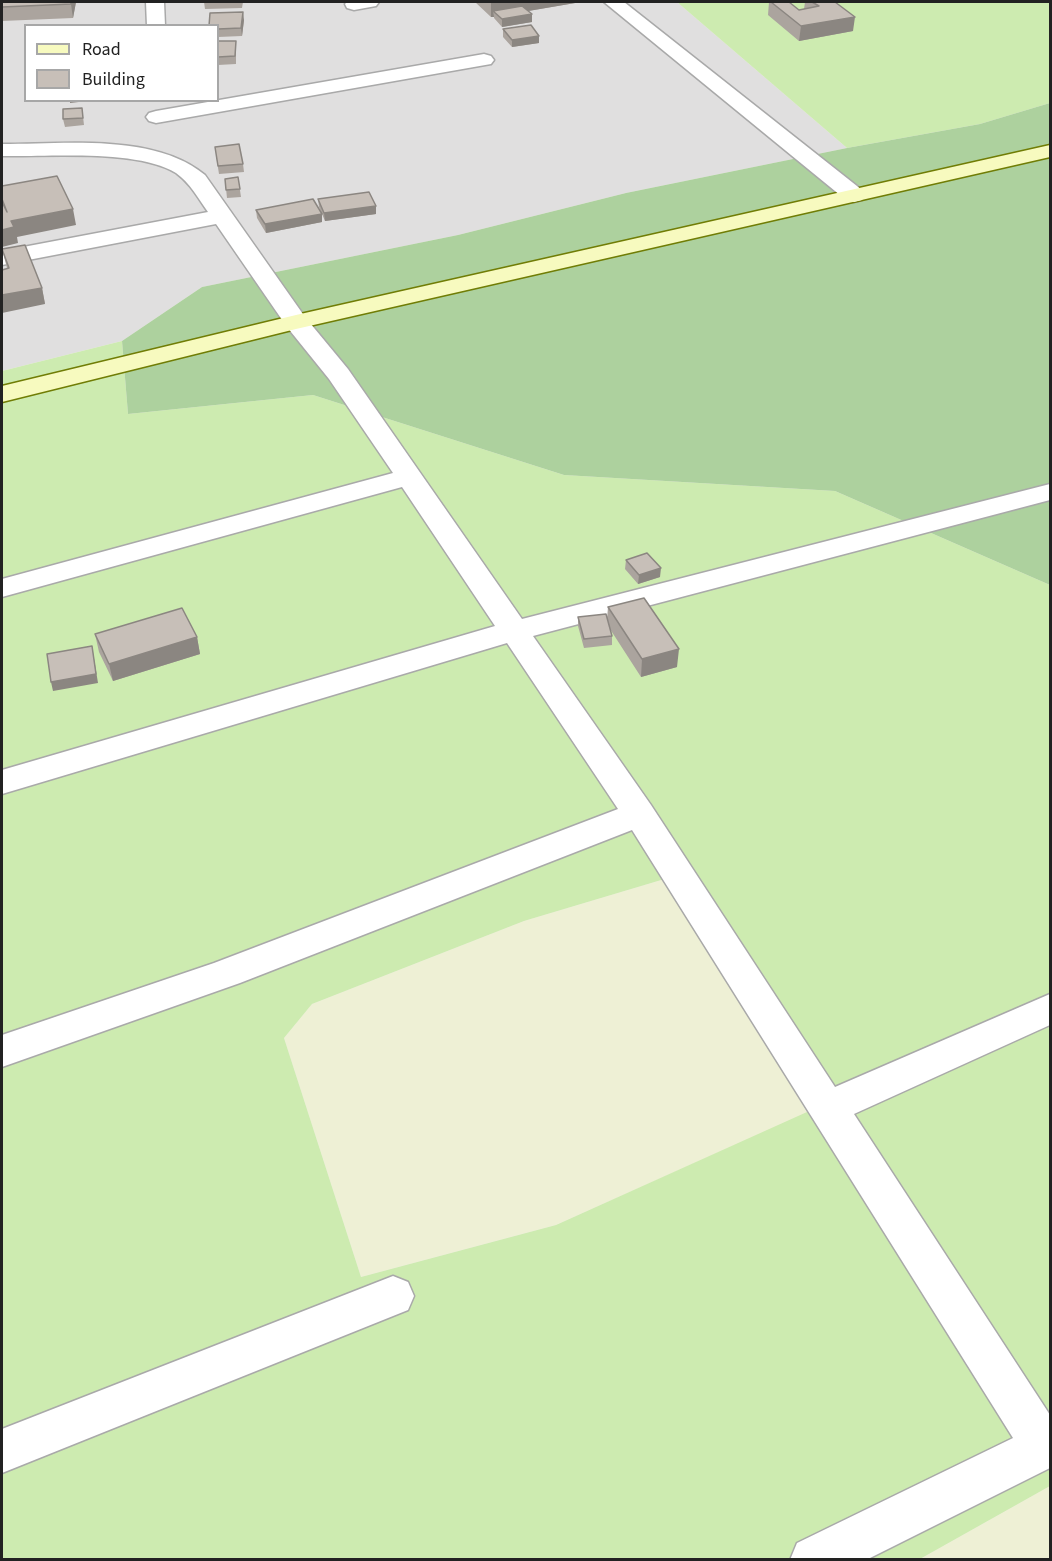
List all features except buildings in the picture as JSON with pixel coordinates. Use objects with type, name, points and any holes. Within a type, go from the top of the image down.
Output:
[{"type":"street","points":[[155,2],[156,24]]},
{"type":"street","points":[[613,2],[854,195]]},
{"type":"street","points":[[219,100],[484,60]]},
{"type":"street","points":[[2,150],[130,140],[158,109],[205,102]]},
{"type":"street","points":[[130,140],[145,156],[178,166],[197,180],[296,322],[339,374],[639,814],[1048,1445],[814,1560]]},
{"type":"street","points":[[2,394],[296,322],[1050,151]]},
{"type":"street","points":[[2,258],[222,216]]},
{"type":"street","points":[[2,588],[409,477]]},
{"type":"street","points":[[2,782],[513,631],[1050,492]]},
{"type":"street","points":[[2,1051],[227,973],[639,814]]},
{"type":"street","points":[[828,1108],[1050,1009]]},
{"type":"street","points":[[2,1451],[393,1296]]},
{"type":"shaded area","points":[[2,2],[677,2],[847,148],[626,193],[458,235],[202,287],[122,341],[2,371]]},
{"type":"green space","points":[[677,2],[1050,2],[1050,103],[980,124],[847,148]]},
{"type":"green space","points":[[1050,103],[1050,585],[835,491],[564,475],[313,395],[128,414],[122,341],[202,287],[458,235],[626,193],[847,148],[980,124]]},
{"type":"green space","points":[[122,341],[128,414],[313,395],[564,475],[835,491],[1050,585],[1050,1486],[920,1559],[2,1560],[2,371]],"holes":[[[678,875],[807,1112],[556,1225],[361,1277],[284,1038],[312,1004],[524,921]]]},
{"type":"green space","points":[[678,875],[807,1113],[556,1225],[361,1277],[284,1038],[312,1004],[524,921]]},
{"type":"green space","points":[[1050,1486],[1050,1559],[920,1559]]}]
